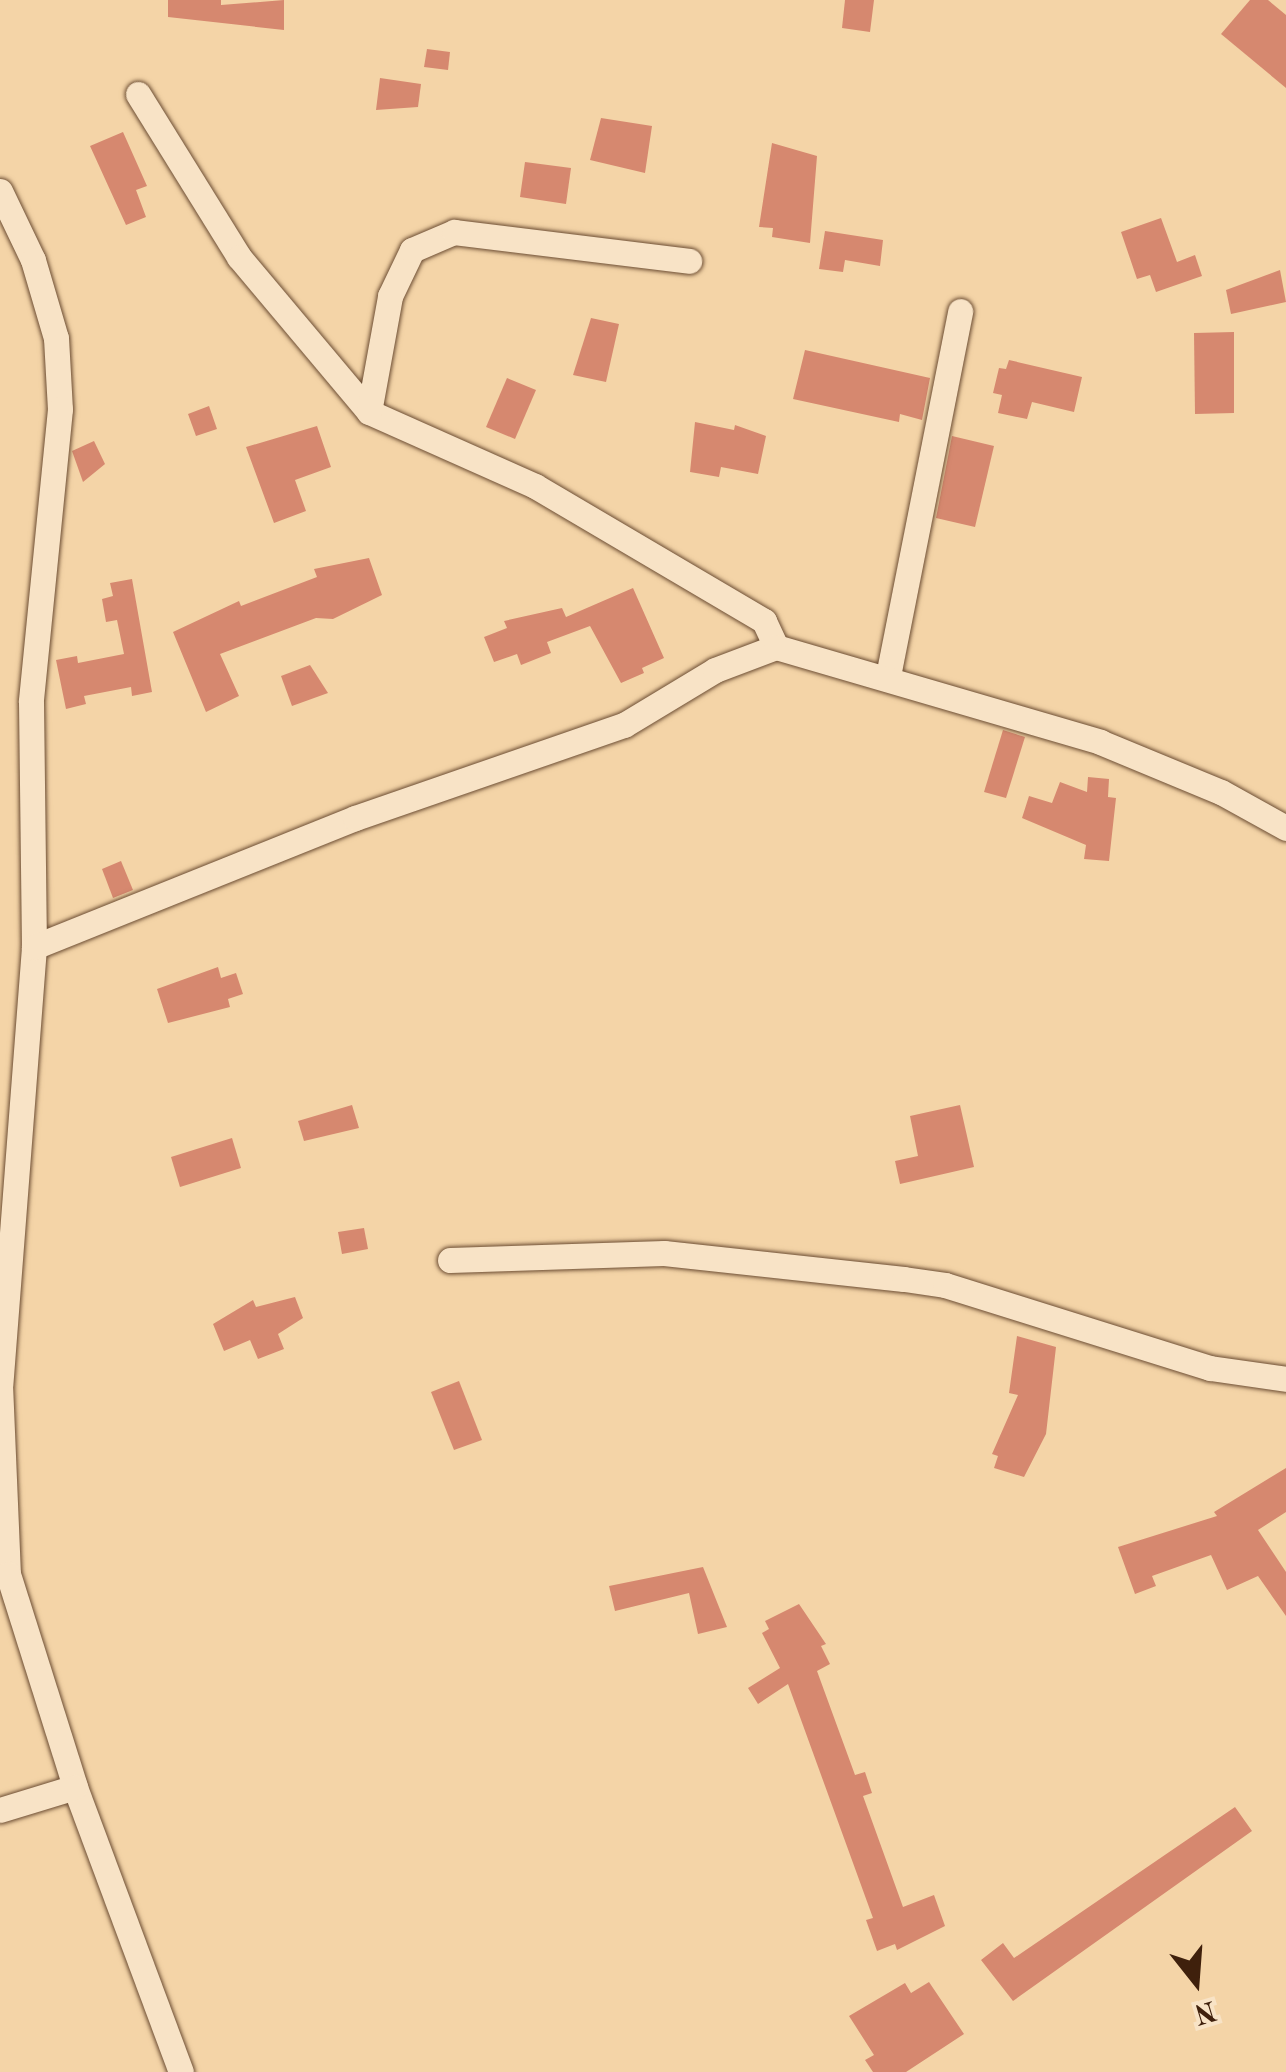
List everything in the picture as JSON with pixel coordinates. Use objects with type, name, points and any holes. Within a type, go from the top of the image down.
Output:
[{"type":"street","points":[[138,94],[239,258],[369,412],[551,495],[764,621],[776,647]]},
{"type":"street","points":[[0,191],[32,260],[56,338],[60,409],[31,702],[34,946],[2,1297],[2,1534],[8,1574],[75,1787],[180,2072]]},
{"type":"street","points":[[369,412],[390,296],[412,250],[454,232],[689,260]]},
{"type":"street","points":[[888,676],[960,312]]},
{"type":"street","points":[[34,946],[355,818],[624,725],[715,670],[776,647],[888,676],[1100,742],[1220,792],[1286,828]]},
{"type":"street","points":[[450,1260],[664,1253],[904,1278],[1210,1368],[1286,1379]]},
{"type":"street","points":[[0,1810],[75,1787]]},
{"type":"building","points":[[168,0],[221,0],[221,5],[284,0],[284,30],[168,17]]},
{"type":"building","points":[[845,0],[874,0],[870,32],[842,28]]},
{"type":"building","points":[[1250,0],[1268,0],[1286,15],[1286,88],[1221,34]]},
{"type":"building","points":[[427,49],[450,52],[448,70],[424,67]]},
{"type":"building","points":[[380,78],[421,84],[418,107],[376,110]]},
{"type":"building","points":[[601,118],[652,126],[645,173],[590,160]]},
{"type":"building","points":[[123,132],[147,186],[136,190],[146,217],[126,225],[90,146]]},
{"type":"building","points":[[772,143],[817,156],[810,243],[772,237],[773,228],[759,227]]},
{"type":"building","points":[[525,162],[571,168],[566,204],[520,197]]},
{"type":"building","points":[[1161,218],[1177,262],[1195,255],[1202,276],[1156,292],[1150,275],[1137,279],[1121,232]]},
{"type":"building","points":[[825,231],[883,240],[880,266],[845,260],[843,272],[819,269]]},
{"type":"building","points":[[1280,270],[1286,302],[1231,314],[1226,290]]},
{"type":"building","points":[[591,318],[619,324],[606,382],[573,375]]},
{"type":"building","points":[[1234,332],[1234,413],[1195,414],[1194,333]]},
{"type":"building","points":[[805,350],[930,378],[922,420],[900,414],[899,422],[793,399]]},
{"type":"building","points":[[1009,360],[1082,377],[1074,412],[1032,402],[1027,419],[998,413],[1002,395],[993,393],[999,368],[1006,369]]},
{"type":"building","points":[[507,378],[536,390],[515,439],[486,427]]},
{"type":"building","points":[[209,406],[217,429],[196,436],[188,414]]},
{"type":"building","points":[[695,422],[734,430],[735,425],[766,436],[758,474],[721,467],[719,477],[690,472]]},
{"type":"building","points":[[317,426],[331,467],[295,480],[306,511],[274,523],[246,447]]},
{"type":"building","points":[[952,436],[994,446],[975,527],[936,518]]},
{"type":"building","points":[[94,441],[105,464],[83,482],[72,451]]},
{"type":"building","points":[[369,558],[382,595],[333,619],[316,618],[220,654],[239,696],[206,712],[173,632],[239,601],[241,606],[317,577],[314,569]]},
{"type":"building","points":[[132,579],[152,692],[132,696],[131,687],[84,696],[86,704],[66,709],[56,660],[77,656],[78,663],[124,654],[117,620],[106,622],[102,599],[113,596],[110,583]]},
{"type":"building","points":[[633,588],[664,658],[642,668],[644,673],[621,683],[590,626],[547,642],[551,653],[521,665],[517,654],[494,662],[484,637],[507,628],[504,621],[562,608],[566,617]]},
{"type":"building","points":[[310,665],[328,693],[292,706],[281,676]]},
{"type":"building","points":[[1003,730],[1025,737],[1006,798],[984,792]]},
{"type":"building","points":[[1088,777],[1109,779],[1108,797],[1116,798],[1109,861],[1084,859],[1086,845],[1022,818],[1029,796],[1052,803],[1060,782],[1087,792]]},
{"type":"building","points":[[121,861],[133,890],[113,898],[102,869]]},
{"type":"building","points":[[218,967],[221,978],[236,973],[243,994],[228,999],[230,1007],[168,1023],[157,989]]},
{"type":"building","points":[[352,1105],[359,1128],[304,1141],[298,1121]]},
{"type":"building","points":[[960,1105],[974,1167],[900,1184],[895,1161],[918,1156],[910,1116]]},
{"type":"building","points":[[232,1138],[241,1168],[180,1187],[171,1157]]},
{"type":"building","points":[[364,1228],[368,1249],[342,1254],[338,1232]]},
{"type":"building","points":[[295,1297],[303,1318],[278,1334],[284,1349],[258,1359],[250,1340],[224,1351],[213,1324],[253,1300],[256,1307]]},
{"type":"building","points":[[1017,1336],[1056,1347],[1046,1434],[1024,1477],[994,1468],[998,1456],[992,1454],[1018,1395],[1009,1393]]},
{"type":"building","points":[[459,1381],[482,1440],[454,1450],[431,1392]]},
{"type":"building","points":[[1286,1468],[1286,1512],[1258,1530],[1286,1572],[1286,1616],[1258,1576],[1227,1590],[1211,1555],[1152,1576],[1156,1586],[1135,1594],[1118,1547],[1217,1516],[1214,1512]]},
{"type":"building","points":[[703,1567],[727,1627],[698,1634],[689,1593],[615,1611],[609,1586]]},
{"type":"building","points":[[799,1604],[826,1644],[821,1646],[830,1664],[817,1671],[855,1775],[865,1772],[872,1793],[863,1796],[903,1907],[934,1895],[945,1926],[897,1950],[895,1944],[877,1951],[866,1920],[873,1918],[788,1684],[758,1704],[748,1688],[780,1668],[762,1633],[769,1629],[765,1621]]},
{"type":"building","points":[[1235,1807],[1252,1831],[1013,2001],[981,1960],[1003,1943],[1014,1958]]},
{"type":"building","points":[[929,1982],[964,2034],[906,2072],[873,2072],[865,2060],[874,2055],[849,2016],[905,1983],[911,1993]]}]
